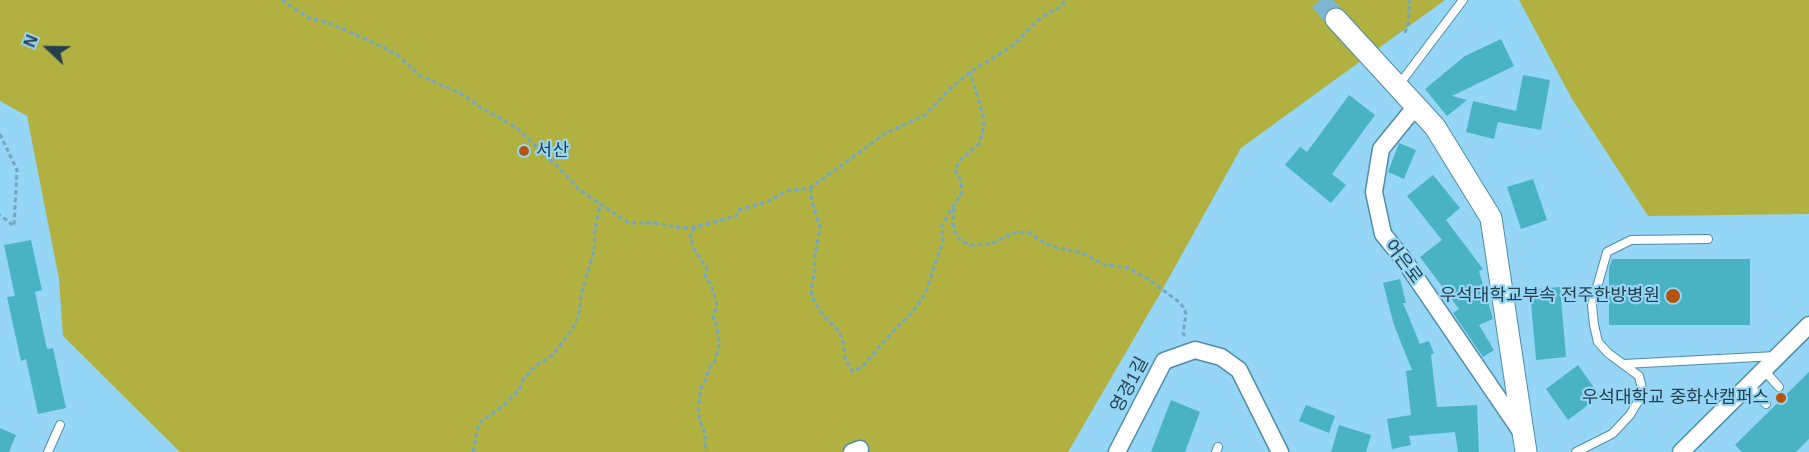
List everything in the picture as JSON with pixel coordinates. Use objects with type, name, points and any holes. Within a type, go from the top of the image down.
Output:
[{"type":"street","name":"어은로","points":[[1336,18],[1436,127],[1491,218],[1525,444]]},
{"type":"street","name":"어은로","points":[[1416,106],[1381,149],[1374,192],[1383,234],[1404,260],[1525,444]]},
{"type":"street","points":[[1681,452],[1809,325]]},
{"type":"street","name":"영경1길","points":[[1117,452],[1164,361],[1195,350]]},
{"type":"street","points":[[1195,350],[1221,357],[1239,370],[1280,452]]},
{"type":"lane","points":[[1397,86],[1463,0]]},
{"type":"lane","points":[[1576,452],[1612,434],[1630,415],[1643,393],[1639,376],[1608,353],[1598,342],[1592,304],[1607,252],[1630,240],[1708,239]]},
{"type":"lane","points":[[1624,364],[1778,356]]},
{"type":"lane","points":[[1764,370],[1779,387]]},
{"type":"lane","points":[[1749,385],[1766,404]]},
{"type":"lane","points":[[48,452],[60,425]]},
{"type":"path","points":[[282,0],[309,18],[329,23],[381,46],[399,56],[419,75],[464,95],[517,128],[578,189],[629,223],[654,223],[682,228],[695,227],[736,216],[739,210],[769,201],[786,191],[810,188],[886,133],[925,116],[950,89],[970,72],[1014,45],[1037,21],[1059,8],[1066,0]]},
{"type":"path","points":[[1405,33],[1410,0]]},
{"type":"path","points":[[810,188],[820,227],[814,260],[812,297],[839,331],[844,345],[844,358],[852,371],[861,368],[896,328],[911,315],[925,294],[943,241],[942,225],[962,192],[961,181],[955,170],[960,160],[980,143],[984,126],[970,72]]},
{"type":"path","points":[[0,134],[17,170],[14,226],[0,215]]},
{"type":"path","points":[[473,452],[479,423],[506,404],[519,390],[524,378],[535,366],[553,356],[575,325],[593,254],[600,204]]},
{"type":"path","points":[[954,206],[952,219],[954,231],[959,239],[970,244],[990,244],[1012,233],[1028,232],[1051,246],[1082,253],[1102,264],[1128,268],[1148,279],[1171,294],[1184,308],[1186,314],[1183,333],[1195,350]]},
{"type":"path","points":[[695,227],[690,237],[695,251],[707,269],[705,276],[712,288],[717,306],[713,317],[717,326],[719,345],[716,361],[708,370],[701,388],[698,409],[705,434],[705,452]]},
{"type":"shaded area","points":[[0,0],[1445,0],[1241,148],[1068,452],[180,452],[63,336],[59,279],[27,116],[0,101]]},
{"type":"shaded area","points":[[1519,0],[1809,0],[1809,214],[1648,216],[1572,99]]},
{"type":"building","points":[[1501,39],[1514,66],[1452,96],[1467,100],[1447,116],[1425,89],[1465,56]]},
{"type":"building","points":[[1523,75],[1550,80],[1541,130],[1498,122],[1494,139],[1466,132],[1473,101],[1516,111]]},
{"type":"building","points":[[1349,95],[1375,115],[1332,174],[1346,185],[1331,203],[1285,165],[1300,147],[1307,152]]},
{"type":"building","points":[[1399,143],[1416,150],[1404,179],[1388,172]]},
{"type":"building","points":[[1433,175],[1460,208],[1446,220],[1483,269],[1479,271],[1493,319],[1479,325],[1494,350],[1483,357],[1453,313],[1459,309],[1420,257],[1442,240],[1407,196]]},
{"type":"building","points":[[1533,179],[1547,220],[1521,229],[1507,187]]},
{"type":"building","points":[[31,240],[42,290],[35,292],[47,349],[53,348],[66,408],[38,414],[26,359],[21,361],[7,297],[15,296],[4,245]]},
{"type":"building","points":[[1612,259],[1750,259],[1750,325],[1609,325],[1609,268]]},
{"type":"building","points":[[1400,279],[1406,303],[1403,303],[1420,344],[1429,341],[1434,353],[1431,355],[1437,407],[1477,405],[1479,452],[1458,452],[1455,432],[1409,436],[1411,445],[1392,449],[1387,419],[1411,415],[1406,371],[1412,370],[1394,325],[1383,283]]},
{"type":"building","points":[[1560,287],[1566,357],[1536,360],[1530,290]]},
{"type":"building","points":[[1578,365],[1600,396],[1568,420],[1546,389]]},
{"type":"building","points":[[1809,372],[1809,439],[1796,452],[1742,452],[1735,445]]},
{"type":"building","points":[[1171,400],[1200,412],[1185,452],[1151,452]]},
{"type":"building","points":[[1306,405],[1335,416],[1329,433],[1299,421]]},
{"type":"building","points":[[1339,425],[1371,435],[1366,452],[1331,452]]},
{"type":"building","points":[[0,428],[16,435],[9,452],[0,452]]},
{"type":"tunnel","points":[[1320,0],[1336,19]]},
{"type":"place","name":"서산","points":[[524,151]]},
{"type":"place","name":"우석대학교부속 전주한방병원","points":[[1673,296]]},
{"type":"place","name":"우석대학교 중화산캠퍼스","points":[[1781,398]]}]
